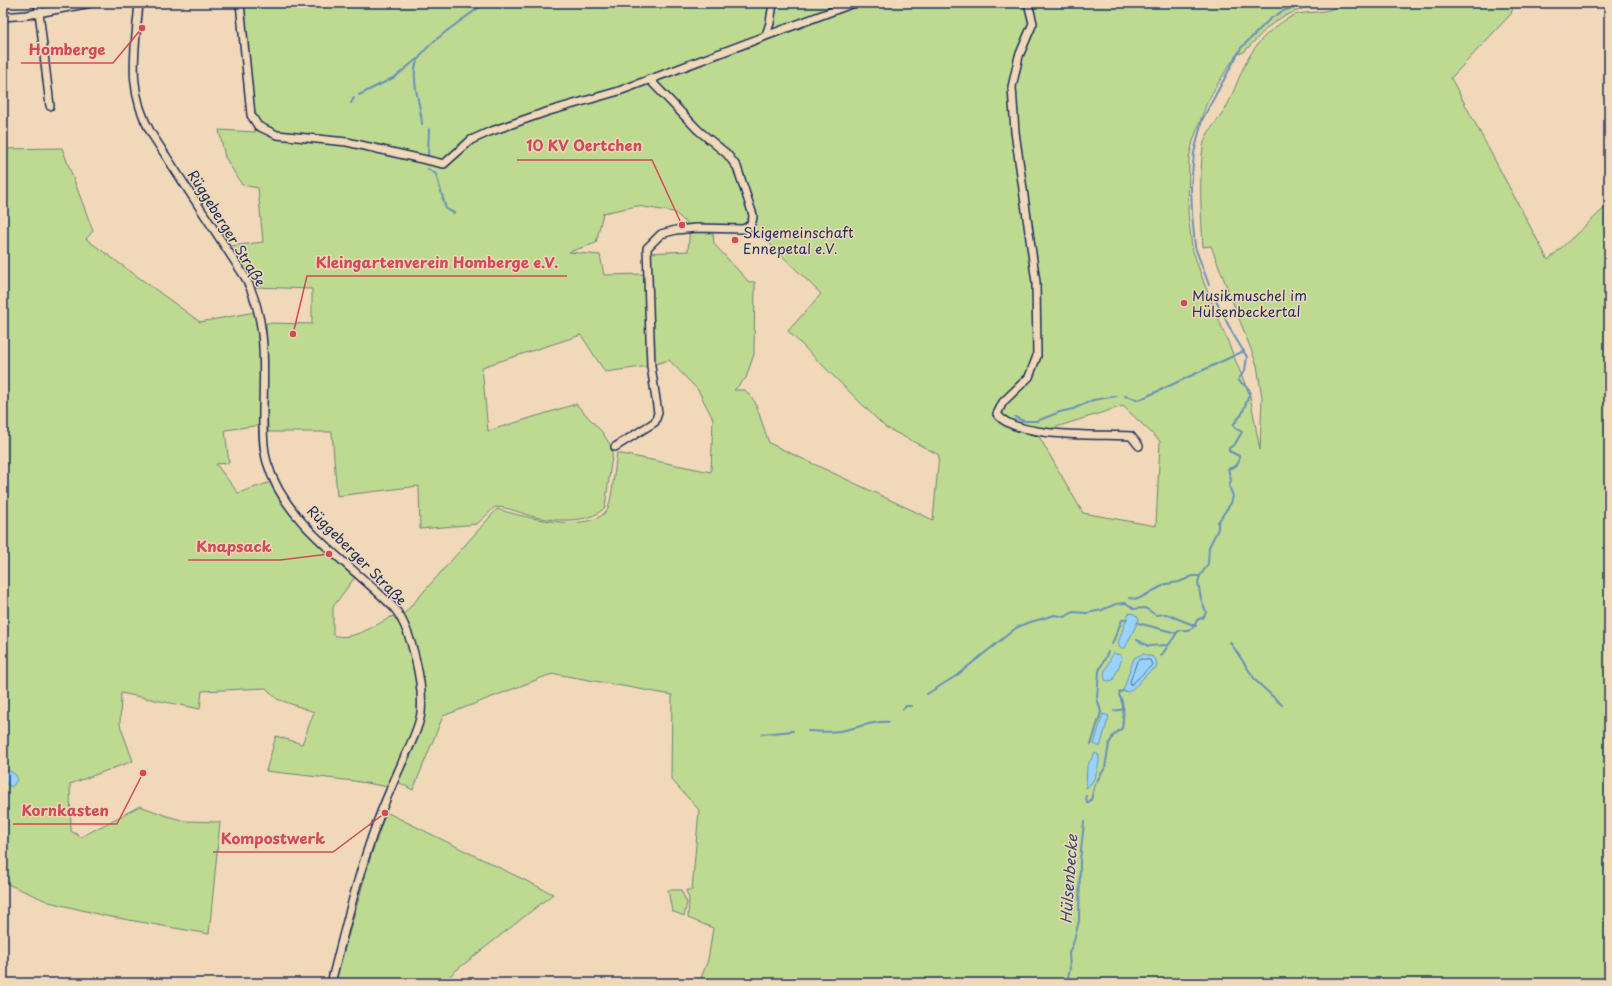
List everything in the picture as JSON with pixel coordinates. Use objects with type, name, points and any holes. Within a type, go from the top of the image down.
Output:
[{"type":"street","points":[[38,3],[50,106]]},
{"type":"street","points":[[3,17],[38,13],[91,3]]},
{"type":"street","name":"Rüggeberger Straße","points":[[139,3],[133,74],[134,87],[142,114],[151,133],[245,277],[254,294],[260,313],[264,343],[264,431],[267,461],[274,480],[284,498],[324,544],[395,609],[403,622],[413,649],[420,694],[421,715],[414,737],[382,809],[370,843],[331,983]]},
{"type":"street","points":[[240,3],[251,115],[258,126],[277,135],[346,142],[444,164],[471,140],[489,132],[546,112],[619,91],[854,3]]},
{"type":"street","points":[[766,35],[770,23],[773,3]]},
{"type":"street","points":[[1028,3],[1033,23],[1019,56],[1012,87],[1015,132],[1036,282],[1037,356],[1029,377],[1003,402],[997,414],[1004,421],[1025,429],[1048,432],[1131,436],[1139,446]]},
{"type":"street","points":[[615,447],[654,422],[658,413],[651,366],[647,248],[661,234],[696,228],[743,229],[749,227],[753,222],[753,215],[737,167],[732,160],[698,130],[649,80]]},
{"type":"green space","points":[[244,3],[1317,3],[1282,17],[1268,27],[1244,52],[1236,55],[1206,105],[1193,141],[1189,158],[1188,212],[1192,248],[1204,283],[1250,396],[1260,450],[1262,397],[1257,365],[1211,246],[1203,247],[1201,210],[1201,172],[1204,141],[1227,106],[1246,62],[1267,34],[1284,21],[1298,14],[1327,11],[1337,7],[1341,3],[1514,3],[1511,14],[1451,78],[1548,260],[1609,204],[1609,983],[699,983],[708,960],[713,928],[688,918],[689,899],[686,890],[692,890],[699,810],[671,779],[672,695],[556,674],[549,675],[443,716],[413,790],[398,782],[418,738],[425,711],[423,683],[417,652],[413,638],[403,615],[497,509],[522,516],[556,522],[588,521],[600,516],[608,508],[617,453],[711,472],[713,419],[698,390],[669,360],[652,365],[648,253],[688,251],[690,226],[674,212],[637,206],[603,213],[596,243],[569,252],[600,255],[604,275],[647,274],[649,366],[605,372],[581,335],[482,367],[488,431],[576,404],[602,432],[613,449],[605,507],[599,512],[582,519],[552,520],[535,517],[510,509],[495,507],[477,524],[420,529],[419,486],[337,496],[332,432],[268,432],[266,323],[312,324],[312,289],[253,287],[250,279],[229,249],[231,246],[263,242],[258,188],[242,185],[225,157],[219,130],[255,132]],"holes":[[[712,225],[745,225],[751,230],[755,238],[755,229],[821,294],[788,331],[885,427],[939,455],[933,520],[769,443],[755,402],[745,390],[734,390],[746,378],[754,354],[755,282],[749,282],[714,244]],[[1123,406],[1160,441],[1156,526],[1083,513],[1037,433]]]},
{"type":"green space","points":[[62,148],[93,231],[86,239],[200,322],[255,312],[259,331],[261,425],[225,430],[229,463],[216,464],[238,493],[271,482],[277,494],[296,520],[320,545],[355,577],[333,607],[333,635],[340,637],[356,634],[393,616],[401,628],[406,640],[415,675],[417,710],[414,728],[389,787],[354,781],[266,771],[276,736],[302,744],[314,712],[277,699],[266,688],[202,691],[200,709],[121,693],[120,725],[133,761],[70,784],[71,831],[81,837],[140,806],[185,821],[220,822],[209,934],[106,916],[49,902],[3,882],[3,149]]},
{"type":"green space","points":[[386,812],[553,894],[454,972],[443,983],[335,983],[370,859]]},
{"type":"green space","points":[[668,890],[681,890],[687,903],[684,916],[672,911]]},
{"type":"water","points":[[1131,613],[1136,615],[1139,619],[1125,648],[1120,648],[1118,643],[1128,614]]},
{"type":"water","points":[[1113,653],[1121,655],[1122,659],[1113,680],[1108,681],[1105,680],[1104,673]]},
{"type":"water","points":[[1143,654],[1153,657],[1157,663],[1156,668],[1128,692],[1123,691],[1134,658]]},
{"type":"water","points":[[1103,714],[1109,716],[1100,747],[1094,744]]},
{"type":"water","points":[[1095,753],[1099,755],[1098,769],[1092,782],[1086,788],[1087,766]]},
{"type":"water","points":[[8,770],[16,775],[17,780],[12,787],[4,781],[3,775]]},
{"type":"waterway","points":[[422,124],[415,84],[415,70],[418,61],[433,42],[484,3]]},
{"type":"waterway","name":"Hülsenbecke","points":[[1209,285],[1195,247],[1192,213],[1191,186],[1194,153],[1202,120],[1241,48],[1270,19],[1281,12],[1304,3]]},
{"type":"waterway","points":[[359,95],[395,77],[417,59]]},
{"type":"waterway","points":[[351,103],[354,98]]},
{"type":"waterway","points":[[428,155],[429,129]]},
{"type":"waterway","points":[[428,169],[436,174],[446,209],[454,213]]},
{"type":"waterway","name":"Hülsenbecke","points":[[1161,656],[1179,630],[1188,630],[1192,628],[1197,620],[1204,617],[1206,612],[1201,599],[1198,582],[1208,564],[1209,547],[1218,529],[1218,522],[1231,503],[1233,496],[1229,486],[1231,480],[1228,469],[1236,466],[1239,461],[1239,456],[1229,451],[1229,448],[1235,444],[1242,432],[1233,425],[1242,414],[1250,392],[1249,389],[1238,380],[1245,370],[1247,357],[1214,297]]},
{"type":"waterway","points":[[1125,396],[1139,400],[1244,351]]},
{"type":"waterway","points":[[1015,417],[1023,421],[1037,421],[1060,412],[1073,409],[1093,400],[1117,396]]},
{"type":"waterway","points":[[1129,598],[1138,599],[1166,584],[1179,582],[1193,576],[1200,576]]},
{"type":"waterway","points":[[927,694],[956,676],[1016,628],[1027,623],[1055,615],[1065,617],[1073,612],[1087,613],[1102,610],[1116,604],[1126,603],[1134,609],[1145,608],[1156,615],[1166,614],[1196,626]]},
{"type":"waterway","points":[[1112,644],[1122,620],[1127,619]]},
{"type":"waterway","points":[[1138,623],[1176,633]]},
{"type":"waterway","points":[[1137,640],[1148,646],[1167,645]]},
{"type":"waterway","points":[[1230,642],[1256,681],[1282,705]]},
{"type":"waterway","points":[[1091,745],[1101,712],[1097,698],[1099,671],[1108,652]]},
{"type":"waterway","name":"Hülsenbecke","points":[[1087,803],[1091,800],[1095,784],[1105,768],[1109,744],[1113,736],[1122,728],[1124,711],[1119,695],[1120,692],[1123,691]]},
{"type":"waterway","points":[[903,709],[906,706],[911,706]]},
{"type":"waterway","points":[[1114,711],[1124,709]]},
{"type":"waterway","points":[[808,731],[836,732],[871,723],[889,722]]},
{"type":"waterway","points":[[762,734],[793,731]]},
{"type":"waterway","name":"Hülsenbecke","points":[[1086,796],[1087,803]]},
{"type":"waterway","name":"Hülsenbecke","points":[[1066,983],[1070,970],[1069,953],[1079,921],[1080,861],[1084,822]]},
{"type":"place","name":"Homberge","points":[[142,28]]},
{"type":"place","name":"10 KV Oertchen","points":[[682,225]]},
{"type":"place","name":"Skigemeinschaft Ennepetal e.V.","points":[[735,240]]},
{"type":"place","name":"Musikmuschel im Hülsenbeckertal","points":[[1184,303]]},
{"type":"place","name":"Kleingartenverein Homberge e.V.","points":[[293,334]]},
{"type":"place","name":"Knapsack","points":[[329,554]]},
{"type":"place","name":"Kornkasten","points":[[143,773]]},
{"type":"place","name":"Kompostwerk","points":[[385,813]]}]
